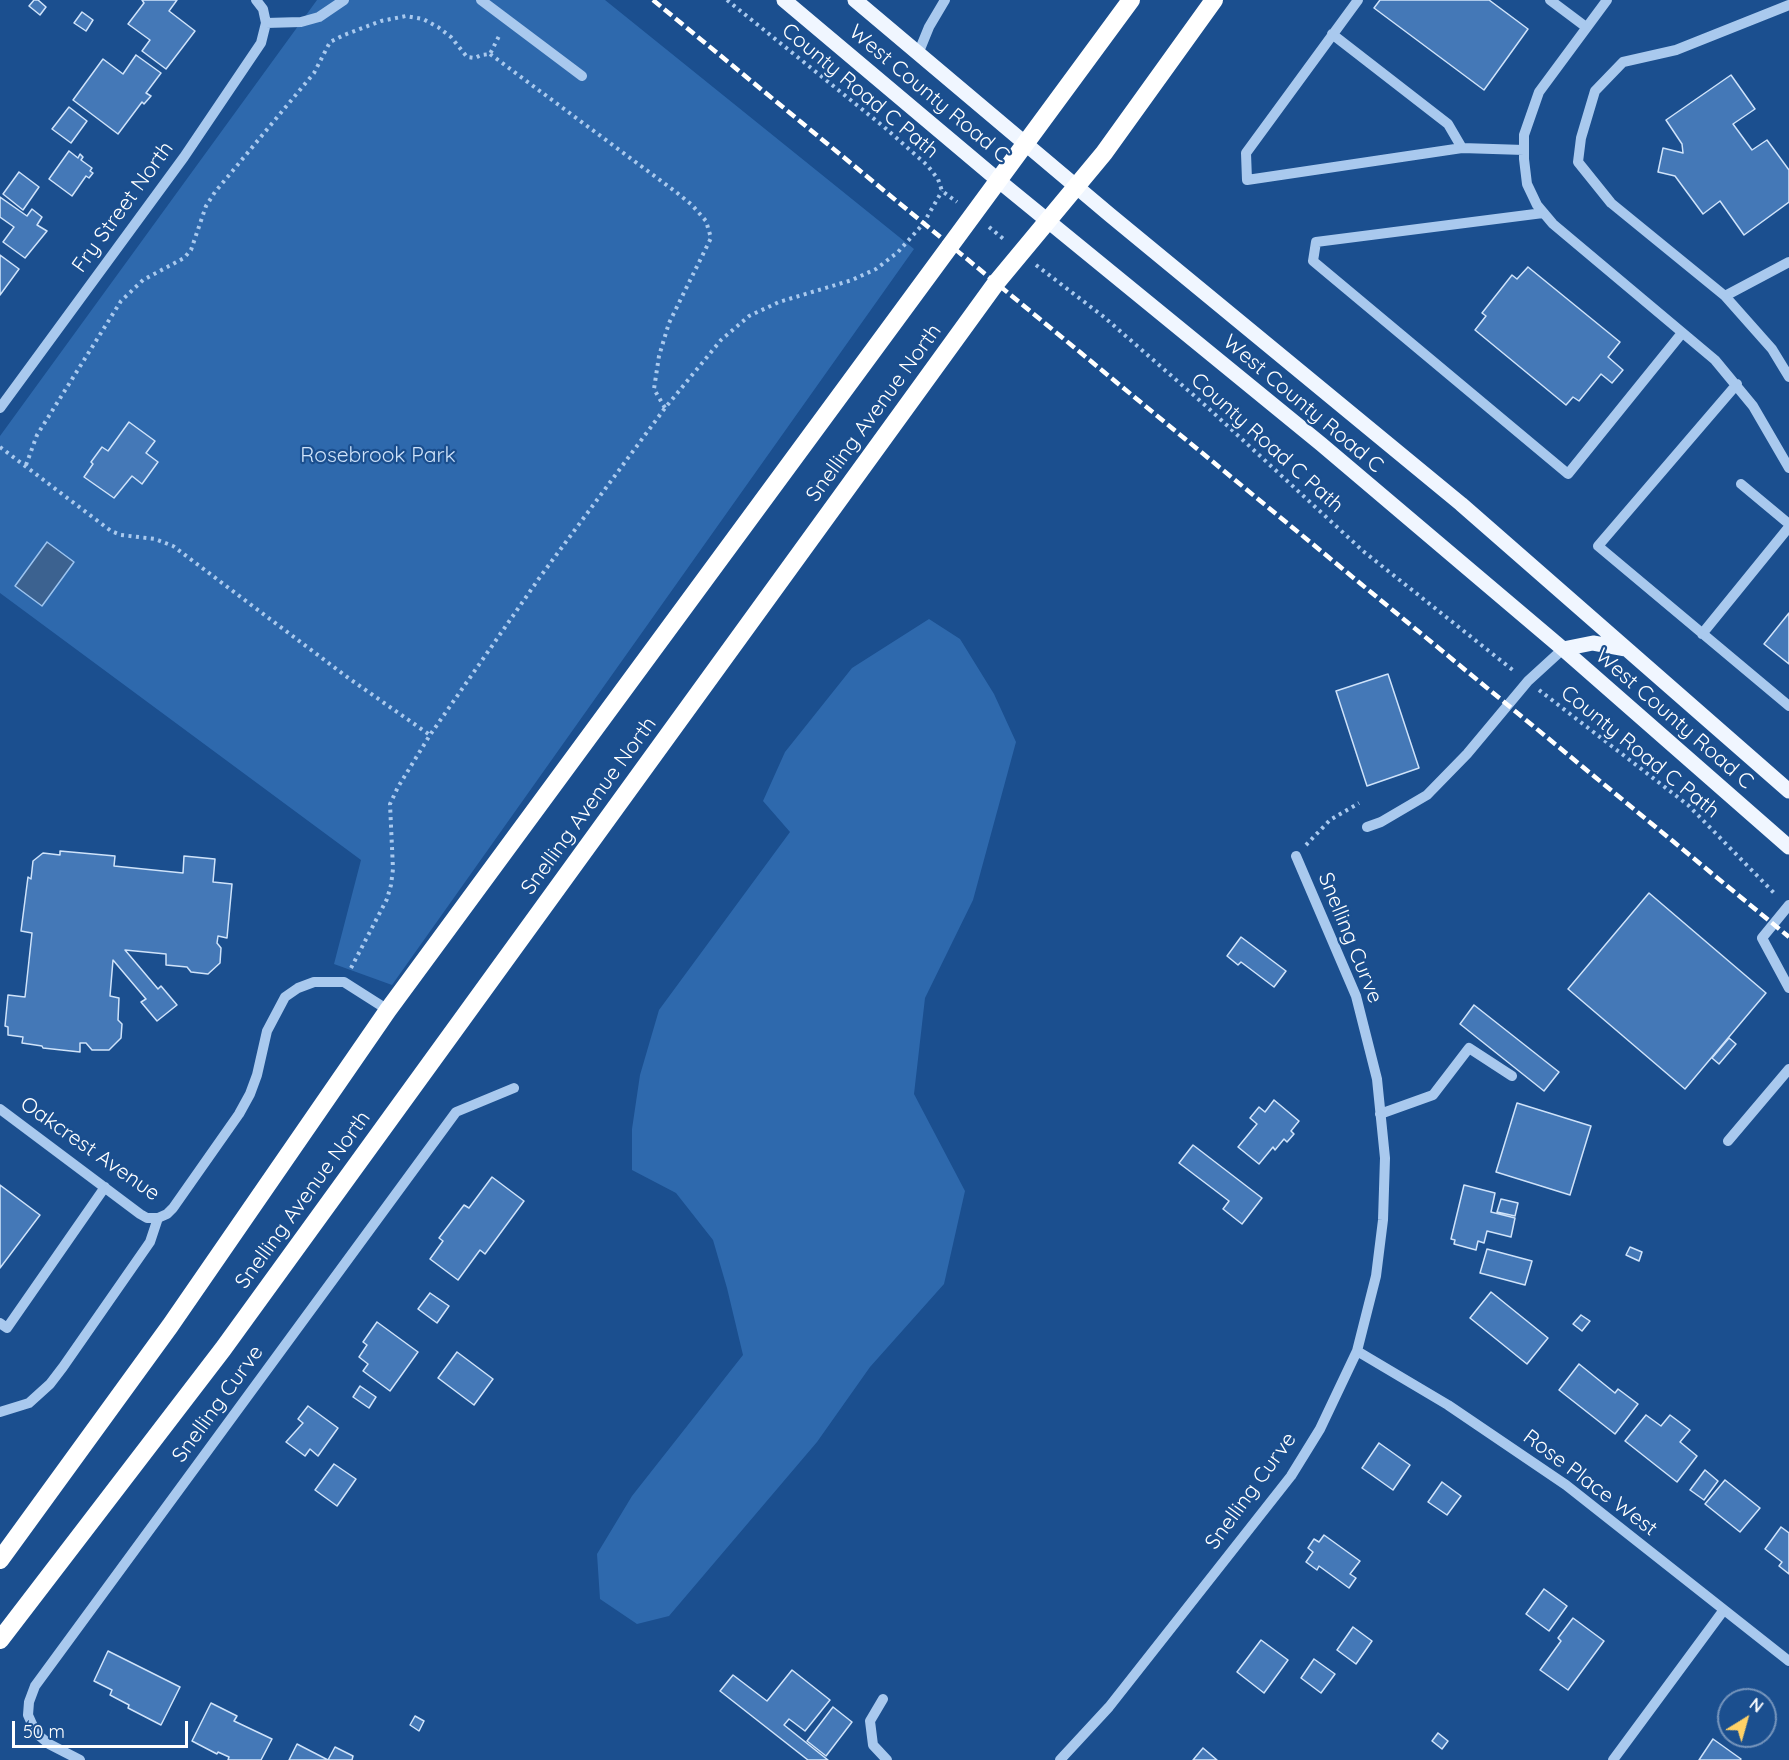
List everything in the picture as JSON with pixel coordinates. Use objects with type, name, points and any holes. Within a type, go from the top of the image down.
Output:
[{"type":"highway","name":"Snelling Avenue North","points":[[0,1560],[170,1326],[388,1010],[1131,0]]},
{"type":"highway","name":"Snelling Avenue North","points":[[0,1640],[223,1349],[996,283],[1104,153],[1214,0]]},
{"type":"main road","name":"West County Road C","points":[[784,0],[999,181],[1321,444],[1563,649],[1789,848]]},
{"type":"main road","name":"West County Road C","points":[[855,0],[1025,144],[1461,504],[1789,791]]},
{"type":"main road","points":[[1563,649],[1593,643],[1626,648]]},
{"type":"street","points":[[256,0],[263,9],[266,23],[301,22],[319,17],[344,0]]},
{"type":"street","points":[[481,0],[582,76]]},
{"type":"street","points":[[918,54],[927,31],[945,0]]},
{"type":"street","points":[[1358,0],[1246,153],[1247,180],[1462,148],[1524,150]]},
{"type":"street","points":[[1550,0],[1587,27]]},
{"type":"street","points":[[1605,1],[1539,92],[1524,135],[1527,184],[1537,205],[1553,224],[1715,360],[1753,406],[1789,468]]},
{"type":"street","points":[[1789,2],[1676,50],[1623,62],[1595,91],[1581,138],[1578,162],[1611,203],[1725,297],[1772,349],[1789,377]]},
{"type":"street","name":"Fry Street North","points":[[0,408],[184,158],[261,43],[266,23]]},
{"type":"street","points":[[1332,34],[1448,124],[1462,148]]},
{"type":"street","points":[[1543,213],[1316,242],[1313,261],[1568,474],[1682,333]]},
{"type":"street","points":[[1725,297],[1789,262]]},
{"type":"street","points":[[1737,384],[1598,546],[1789,706]]},
{"type":"street","points":[[1702,633],[1789,526],[1741,484]]},
{"type":"street","points":[[1367,827],[1381,822],[1426,795],[1467,754],[1528,681],[1563,649]]},
{"type":"street","name":"Snelling Curve","points":[[1060,1760],[1109,1707],[1291,1476],[1320,1429],[1357,1351],[1376,1276],[1383,1220],[1385,1158],[1377,1079],[1356,996],[1296,856]]},
{"type":"street","points":[[1789,906],[1762,938],[1789,988]]},
{"type":"street","points":[[0,1412],[29,1403],[57,1376],[150,1242],[158,1218],[173,1208],[239,1114],[257,1075],[267,1031],[285,997],[298,988],[314,982],[344,982],[388,1010]]},
{"type":"street","points":[[1380,1114],[1434,1095],[1469,1048],[1512,1076]]},
{"type":"street","points":[[1728,1142],[1789,1069]]},
{"type":"street","name":"Snelling Curve","points":[[80,1760],[49,1744],[36,1733],[28,1715],[29,1702],[35,1686],[456,1112],[514,1088]]},
{"type":"street","name":"Oakcrest Avenue","points":[[0,1109],[147,1218],[158,1218]]},
{"type":"street","points":[[0,1323],[7,1328],[105,1187]]},
{"type":"street","name":"Rose Place West","points":[[1357,1351],[1448,1405],[1566,1485],[1789,1661]]},
{"type":"street","points":[[1612,1760],[1724,1611]]},
{"type":"street","points":[[883,1699],[870,1722],[873,1745],[887,1760]]},
{"type":"path","name":"County Road C Path","points":[[727,0],[884,127],[927,165],[938,179],[942,191],[1104,316],[1206,406],[1363,551],[1688,805],[1789,906]]},
{"type":"path","points":[[26,465],[37,435],[121,301],[143,280],[184,258],[191,250],[206,206],[314,73],[330,42],[381,21],[406,15],[423,19],[438,27],[467,57],[475,58],[490,54],[676,192],[706,221],[711,238],[669,322],[659,356],[654,389],[665,408]]},
{"type":"path","points":[[490,54],[507,20]]},
{"type":"path","points":[[344,982],[387,898],[391,885],[393,869],[390,804],[398,787],[430,735],[540,577],[665,408],[721,340],[749,316],[779,302],[852,280],[876,269],[898,252],[923,224],[942,191]]},
{"type":"path","points":[[0,447],[111,531],[121,536],[155,539],[173,546],[347,678],[430,735]]},
{"type":"path","points":[[1296,856],[1330,820],[1359,803]]},
{"type":"green space","name":"Rosebrook Park","points":[[317,0],[605,0],[914,249],[392,985],[334,964],[361,860],[0,593],[0,436]]},
{"type":"green space","points":[[929,619],[960,639],[994,694],[1016,742],[973,900],[925,998],[914,1094],[965,1191],[944,1284],[870,1367],[817,1442],[669,1616],[637,1624],[600,1599],[597,1554],[632,1496],[743,1355],[713,1240],[676,1193],[632,1170],[632,1129],[640,1075],[659,1010],[790,832],[763,801],[785,752],[852,668]]},
{"type":"shaded area","points":[[47,542],[74,562],[42,606],[15,586]]},
{"type":"building","points":[[34,0],[38,0],[46,7],[40,15],[29,6]]},
{"type":"building","points":[[142,0],[177,0],[169,11],[195,31],[166,69],[142,51],[150,40],[128,24],[144,3]]},
{"type":"building","points":[[1380,0],[1489,0],[1528,29],[1484,90],[1374,8]]},
{"type":"building","points":[[82,12],[93,20],[86,31],[74,23]]},
{"type":"building","points":[[136,55],[161,73],[146,93],[151,96],[144,104],[142,102],[118,134],[73,100],[103,59],[123,74]]},
{"type":"building","points":[[1731,75],[1755,109],[1733,124],[1752,150],[1767,140],[1789,170],[1789,202],[1744,235],[1720,201],[1703,214],[1675,176],[1658,172],[1663,148],[1683,153],[1682,144],[1666,120]]},
{"type":"building","points":[[69,107],[87,121],[71,143],[52,129]]},
{"type":"building","points":[[69,151],[78,158],[80,154],[83,157],[81,160],[92,168],[90,171],[93,173],[89,178],[86,176],[72,196],[49,179]]},
{"type":"building","points":[[19,172],[39,187],[23,210],[3,194]]},
{"type":"building","points":[[0,197],[27,216],[32,209],[42,217],[37,225],[47,231],[25,258],[3,242],[14,227],[0,217]]},
{"type":"building","points":[[0,255],[19,269],[0,295]]},
{"type":"building","points":[[1528,267],[1620,342],[1608,357],[1623,370],[1612,383],[1601,374],[1579,401],[1573,397],[1566,405],[1475,330],[1486,316],[1482,313],[1512,275],[1517,279]]},
{"type":"building","points":[[129,422],[155,441],[146,453],[158,462],[142,484],[132,476],[114,498],[84,477],[102,447],[108,451]]},
{"type":"building","points":[[1789,613],[1789,664],[1764,644]]},
{"type":"building","points":[[1388,674],[1419,768],[1367,786],[1336,691]]},
{"type":"building","points":[[60,851],[115,856],[114,866],[183,873],[184,856],[215,859],[213,882],[232,884],[227,938],[218,936],[217,943],[221,948],[220,963],[208,974],[191,972],[187,967],[166,965],[166,954],[125,950],[158,989],[161,986],[177,1005],[157,1021],[141,1002],[146,999],[113,960],[110,996],[119,998],[118,1020],[122,1024],[121,1038],[109,1050],[92,1050],[86,1043],[80,1043],[80,1052],[43,1048],[22,1043],[23,1037],[8,1035],[8,1027],[5,1026],[8,995],[25,997],[32,933],[21,931],[28,877],[31,879],[33,861],[43,853],[60,855]]},
{"type":"building","points":[[1649,893],[1766,993],[1685,1089],[1568,989]]},
{"type":"building","points":[[1241,937],[1286,971],[1274,987],[1241,962],[1238,965],[1227,956]]},
{"type":"building","points":[[1474,1005],[1559,1072],[1544,1091],[1460,1024]]},
{"type":"building","points":[[1729,1038],[1736,1044],[1719,1064],[1712,1058]]},
{"type":"building","points":[[1274,1100],[1299,1121],[1291,1131],[1294,1134],[1287,1142],[1284,1139],[1275,1150],[1273,1147],[1259,1164],[1238,1147],[1257,1124],[1250,1118],[1259,1107],[1265,1112]]},
{"type":"building","points":[[1517,1103],[1591,1126],[1570,1195],[1496,1172]]},
{"type":"building","points":[[1193,1145],[1262,1198],[1242,1224],[1223,1209],[1229,1201],[1179,1163]]},
{"type":"building","points":[[492,1177],[524,1201],[485,1254],[480,1250],[458,1280],[430,1259],[443,1241],[439,1238],[464,1205],[469,1208]]},
{"type":"building","points":[[0,1185],[40,1215],[0,1268]]},
{"type":"building","points":[[1464,1185],[1495,1193],[1491,1212],[1515,1218],[1511,1237],[1487,1231],[1484,1243],[1478,1241],[1476,1250],[1454,1244],[1455,1240],[1451,1239]]},
{"type":"building","points":[[1501,1199],[1518,1203],[1515,1216],[1497,1212]]},
{"type":"building","points":[[1630,1247],[1642,1252],[1639,1261],[1626,1255]]},
{"type":"building","points":[[1487,1249],[1532,1261],[1525,1285],[1480,1273]]},
{"type":"building","points":[[1491,1292],[1548,1338],[1527,1364],[1470,1318]]},
{"type":"building","points":[[430,1293],[449,1306],[437,1323],[418,1309]]},
{"type":"building","points":[[1581,1315],[1590,1321],[1582,1331],[1573,1324]]},
{"type":"building","points":[[377,1322],[418,1352],[390,1391],[363,1371],[368,1364],[359,1357],[367,1345],[363,1342]]},
{"type":"building","points":[[457,1352],[493,1379],[474,1405],[438,1378]]},
{"type":"building","points":[[1579,1364],[1615,1393],[1618,1389],[1638,1404],[1615,1434],[1559,1390]]},
{"type":"building","points":[[360,1386],[376,1397],[369,1408],[353,1397]]},
{"type":"building","points":[[308,1406],[338,1428],[318,1456],[310,1449],[305,1456],[286,1442],[303,1423],[298,1419]]},
{"type":"building","points":[[1646,1415],[1661,1426],[1670,1415],[1690,1430],[1680,1442],[1697,1456],[1677,1482],[1625,1441]]},
{"type":"building","points":[[1379,1443],[1410,1465],[1393,1490],[1362,1468]]},
{"type":"building","points":[[334,1464],[356,1479],[337,1506],[315,1490]]},
{"type":"building","points":[[1705,1470],[1718,1481],[1704,1500],[1690,1490]]},
{"type":"building","points":[[1725,1480],[1760,1508],[1740,1532],[1705,1504]]},
{"type":"building","points":[[1442,1482],[1461,1496],[1447,1515],[1428,1502]]},
{"type":"building","points":[[1781,1527],[1789,1533],[1789,1574],[1779,1566],[1782,1562],[1765,1549]]},
{"type":"building","points":[[1324,1535],[1360,1561],[1350,1574],[1356,1578],[1349,1588],[1319,1566],[1317,1570],[1306,1562],[1313,1552],[1308,1548],[1314,1539],[1319,1542]]},
{"type":"building","points":[[1544,1589],[1567,1606],[1549,1631],[1526,1614]]},
{"type":"building","points":[[1573,1618],[1604,1641],[1568,1690],[1540,1670],[1561,1641],[1558,1638]]},
{"type":"building","points":[[1353,1627],[1372,1641],[1356,1664],[1337,1650]]},
{"type":"building","points":[[1261,1640],[1288,1660],[1264,1693],[1237,1672]]},
{"type":"building","points":[[108,1651],[180,1687],[161,1725],[128,1708],[129,1705],[110,1695],[112,1690],[94,1681]]},
{"type":"building","points":[[1314,1659],[1335,1674],[1321,1693],[1301,1678]]},
{"type":"building","points":[[792,1670],[830,1700],[805,1731],[789,1719],[784,1725],[828,1760],[808,1760],[720,1691],[733,1675],[767,1701]]},
{"type":"building","points":[[211,1703],[237,1716],[234,1721],[272,1739],[261,1760],[228,1760],[229,1757],[218,1752],[217,1754],[192,1741]]},
{"type":"building","points":[[833,1707],[852,1722],[826,1756],[807,1741]]},
{"type":"building","points":[[415,1716],[424,1721],[419,1731],[410,1725]]},
{"type":"building","points":[[1438,1733],[1448,1741],[1442,1749],[1432,1741]]},
{"type":"building","points":[[1713,1739],[1717,1742],[1717,1748],[1726,1748],[1741,1759],[1740,1760],[1699,1760]]},
{"type":"building","points":[[297,1744],[328,1760],[289,1760]]},
{"type":"building","points":[[335,1747],[353,1756],[352,1760],[328,1760]]},
{"type":"building","points":[[1203,1748],[1217,1760],[1193,1760]]},
{"type":"railway","points":[[653,0],[1789,937]]}]
